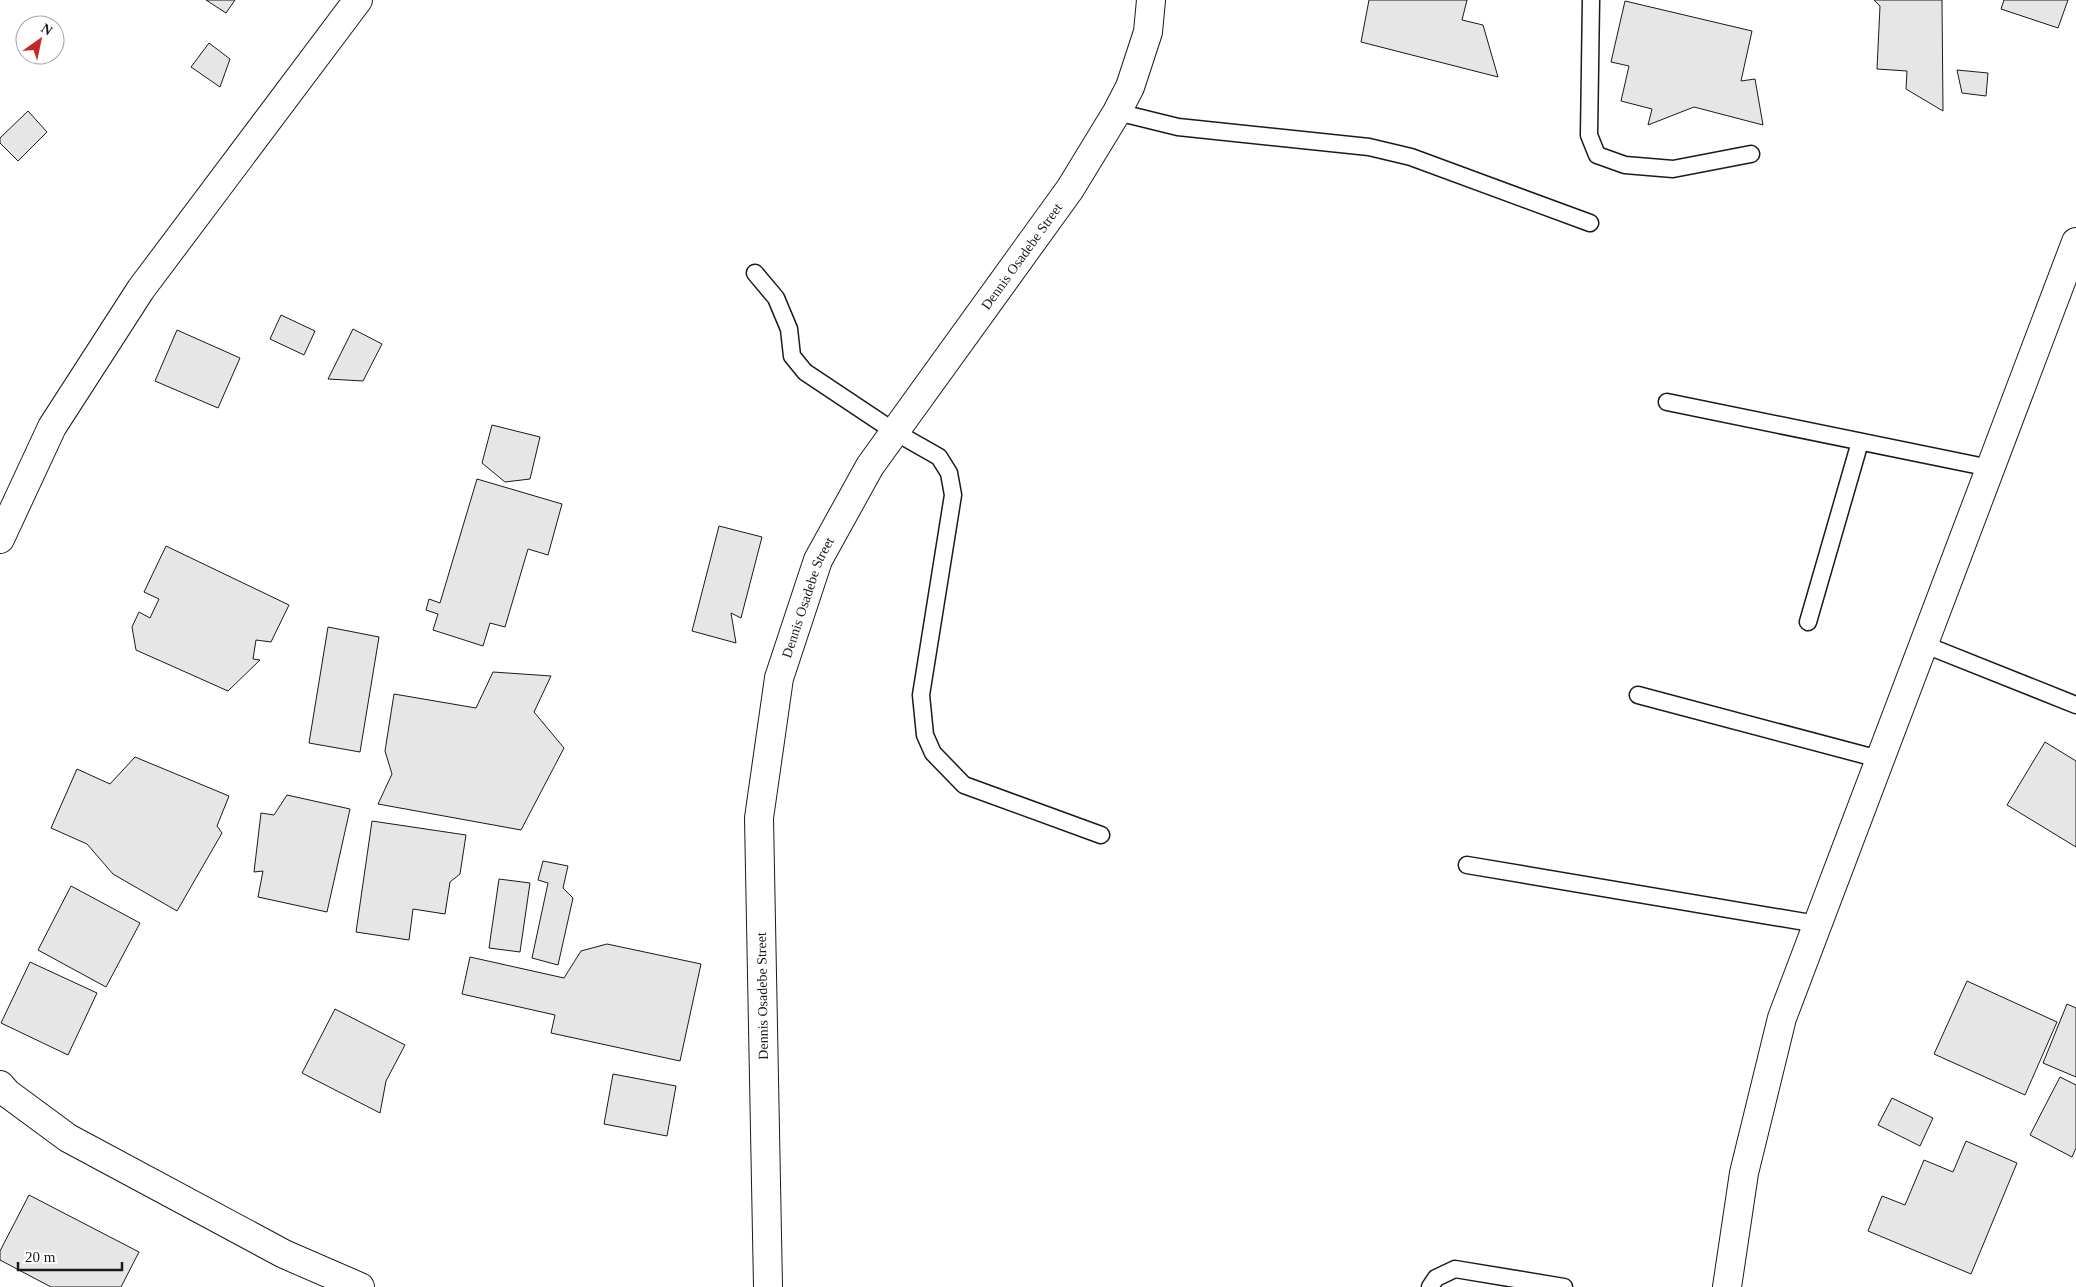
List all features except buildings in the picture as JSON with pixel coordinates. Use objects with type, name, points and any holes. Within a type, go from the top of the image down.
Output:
[{"type":"street","points":[[0,539],[52,426],[141,289],[358,0]]},
{"type":"street","name":"Dennis Osadebe Street","points":[[768,1287],[759,818],[779,678],[818,560],[870,466],[1070,189],[1117,112],[1130,87],[1148,32],[1151,0]]},
{"type":"street","points":[[1727,1287],[1744,1173],[1782,1018],[2076,242]]},
{"type":"street","points":[[0,1084],[7,1093],[68,1138],[284,1254],[360,1287]]},
{"type":"lane","points":[[1591,0],[1589,135],[1597,155],[1625,165],[1673,170],[1751,154]]},
{"type":"lane","points":[[1117,112],[1178,126],[1369,147],[1411,157],[1590,223]]},
{"type":"lane","points":[[755,274],[776,298],[789,329],[792,356],[805,372],[895,432],[938,457],[948,473],[953,495],[921,695],[924,735],[932,753],[964,785],[1102,835]]},
{"type":"lane","points":[[1667,402],[1990,468]]},
{"type":"lane","points":[[1808,622],[1860,442]]},
{"type":"lane","points":[[1923,644],[2076,706]]},
{"type":"lane","points":[[1638,695],[1879,759]]},
{"type":"lane","points":[[1467,865],[1817,924]]},
{"type":"lane","points":[[1430,1287],[1436,1278],[1455,1269],[1564,1287]]}]
